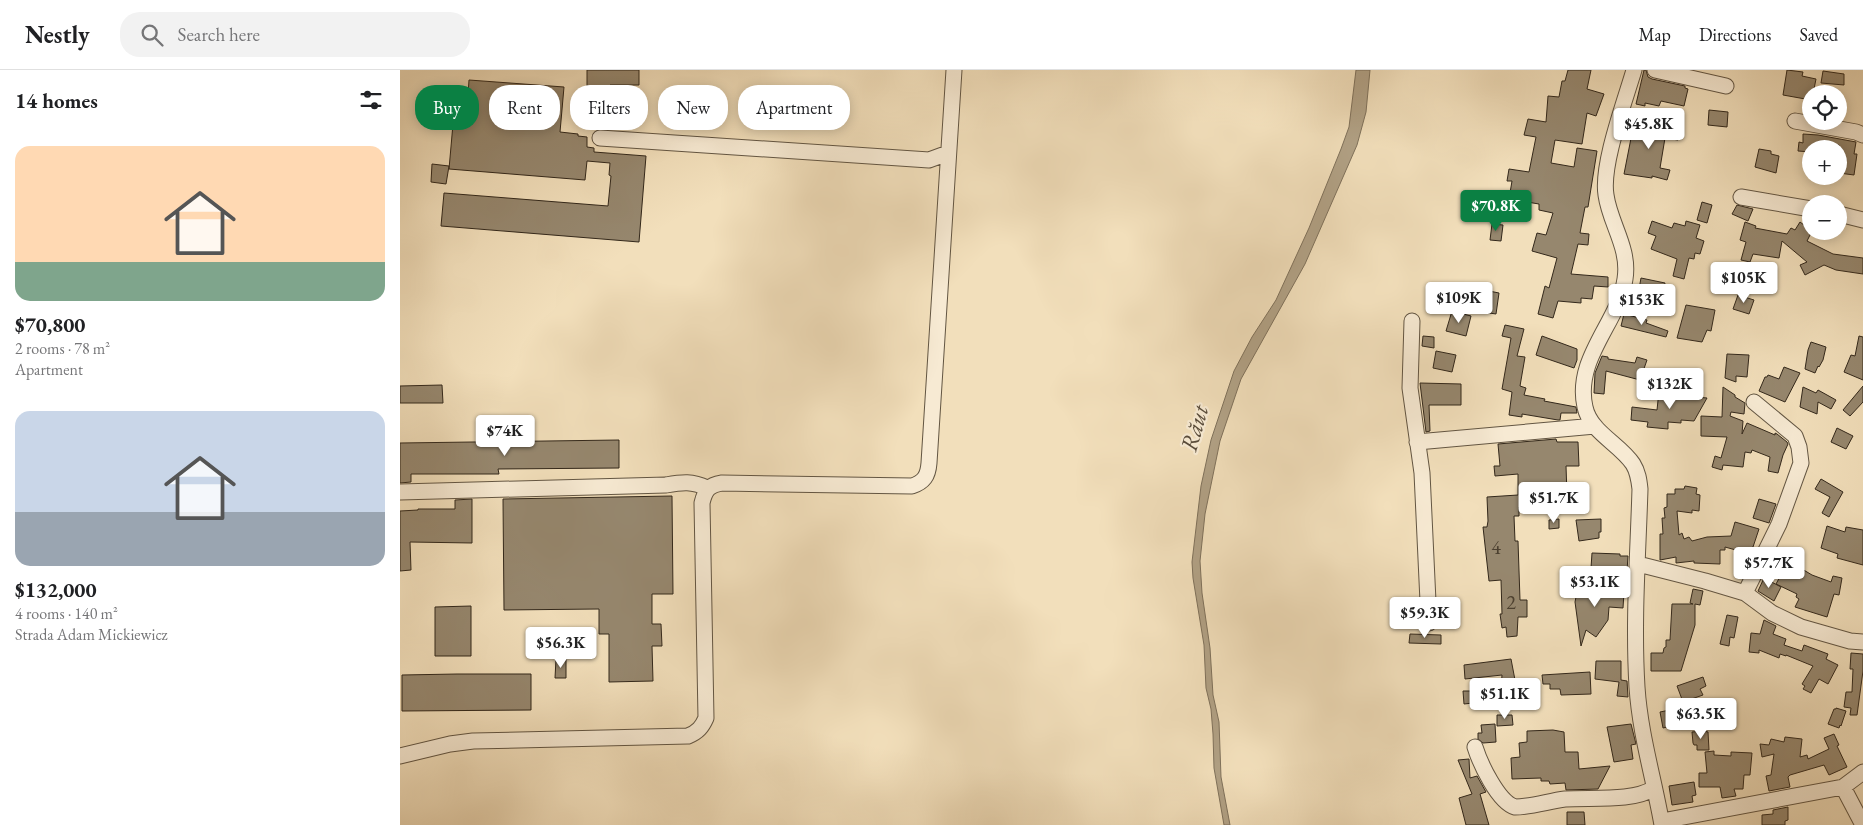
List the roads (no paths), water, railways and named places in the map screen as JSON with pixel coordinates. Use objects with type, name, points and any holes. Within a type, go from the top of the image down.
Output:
[{"type":"street","points":[[400,756],[473,740],[688,736],[697,732],[706,718],[702,503],[707,488],[713,484],[722,483],[912,486],[921,483],[926,477],[930,463],[954,70]]},
{"type":"street","points":[[1634,70],[1613,145],[1606,182],[1606,196],[1624,249],[1626,264],[1624,288],[1597,343],[1588,367],[1584,386],[1586,410],[1595,426],[1620,448],[1638,473],[1640,489],[1636,626],[1637,687],[1642,726],[1662,823],[1843,787],[1863,772]]},
{"type":"street","points":[[1655,70],[1726,86]]},
{"type":"street","points":[[1795,121],[1856,132],[1863,135]]},
{"type":"street","points":[[600,138],[930,160],[948,153]]},
{"type":"street","points":[[1741,197],[1802,207]]},
{"type":"street","points":[[1847,216],[1863,220]]},
{"type":"street","points":[[1412,321],[1410,388],[1422,473],[1429,622]]},
{"type":"street","points":[[1745,593],[1779,524],[1801,463],[1799,447],[1795,436],[1754,402]]},
{"type":"street","points":[[1417,442],[1595,426]]},
{"type":"street","points":[[400,492],[666,485],[682,482],[696,483],[707,488]]},
{"type":"street","points":[[1638,564],[1745,593],[1772,613],[1801,626],[1836,637],[1863,642]]},
{"type":"street","points":[[1475,748],[1497,792],[1506,803],[1515,807],[1580,798],[1631,796],[1642,794],[1654,788]]},
{"type":"street","points":[[1843,787],[1863,825]]},
{"type":"water label","name":"Răut","points":[[1194,428]]}]
